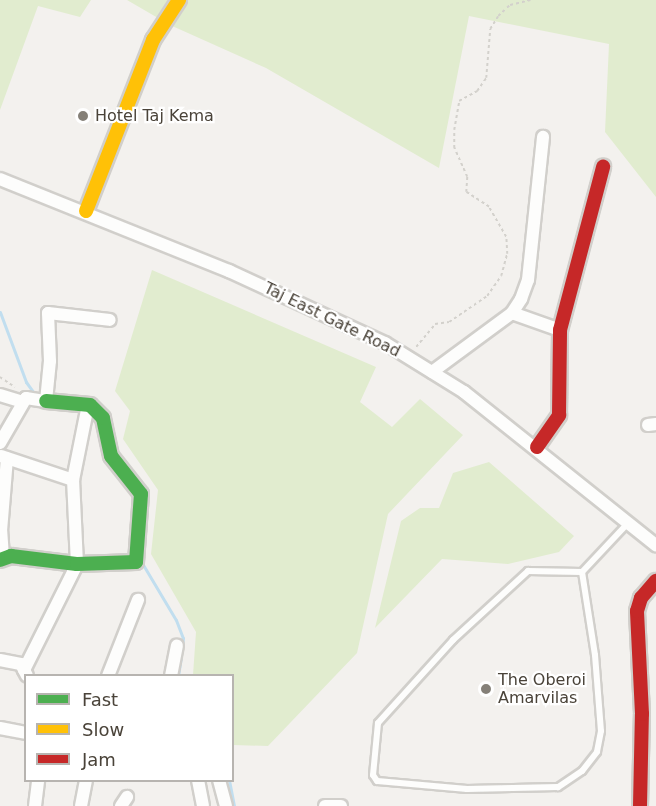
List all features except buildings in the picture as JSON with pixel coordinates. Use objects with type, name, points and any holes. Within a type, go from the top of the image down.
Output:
[{"type":"street","points":[[86,211],[153,40],[179,0]]},
{"type":"street","points":[[432,372],[512,313],[528,280],[543,137]]},
{"type":"street","points":[[537,447],[559,414],[560,330],[603,167]]},
{"type":"street","name":"Taj East Gate Road","points":[[0,179],[86,211],[336,319],[408,357],[537,447],[656,545]]},
{"type":"street","points":[[46,401],[48,313],[111,320]]},
{"type":"street","points":[[512,313],[560,330]]},
{"type":"street","points":[[0,395],[23,402]]},
{"type":"street","points":[[0,443],[28,397],[88,405],[104,418],[111,456],[139,487],[142,502],[136,562],[77,564],[2,559],[1,515],[4,457],[73,480]]},
{"type":"street","points":[[0,660],[16,662],[26,673],[77,564],[73,480],[88,405]]},
{"type":"street","points":[[640,806],[642,714],[637,611],[641,598],[656,581]]},
{"type":"street","points":[[108,674],[138,600]]},
{"type":"street","points":[[171,674],[177,646]]},
{"type":"street","points":[[0,728],[24,733]]},
{"type":"street","points":[[35,806],[38,782]]},
{"type":"street","points":[[81,806],[86,782]]},
{"type":"street","points":[[198,782],[203,806]]},
{"type":"street","points":[[220,782],[226,806]]},
{"type":"street","points":[[325,806],[341,806]]},
{"type":"lane","points":[[582,572],[595,655],[601,730],[597,752],[582,771],[558,787],[467,789],[377,781],[373,775],[378,723],[453,640],[528,571],[582,572],[629,523]]},
{"type":"path","points":[[408,357],[435,324],[449,322],[487,296],[501,276],[507,254],[506,237],[489,207],[466,192],[467,177],[454,148],[454,130],[459,101],[477,91],[486,78],[490,29],[498,16],[510,5],[530,0]]},
{"type":"green space","points":[[0,0],[91,0],[80,17],[38,6],[0,110]]},
{"type":"green space","points":[[127,0],[656,0],[656,197],[605,132],[609,44],[469,16],[439,168],[266,68],[170,25]]},
{"type":"green space","points":[[152,270],[376,367],[360,402],[392,427],[420,399],[463,435],[388,514],[357,653],[268,746],[234,745],[234,674],[193,674],[196,632],[151,554],[158,490],[123,439],[130,411],[115,391]]},
{"type":"green space","points":[[489,462],[574,536],[559,552],[508,564],[442,559],[375,628],[401,521],[420,508],[439,508],[453,473]]},
{"type":"waterway","points":[[0,312],[26,382],[34,393],[42,394]]},
{"type":"waterway","points":[[142,563],[176,620],[183,638],[182,647]]},
{"type":"waterway","points":[[178,674],[181,657]]},
{"type":"waterway","points":[[229,782],[234,806]]},
{"type":"traffic: fast","points":[[0,560],[11,556],[77,564],[136,562],[141,494],[111,456],[103,418],[90,405],[46,401]]},
{"type":"traffic: slow","points":[[86,211],[153,40],[179,0]]},
{"type":"traffic: jam","points":[[537,447],[559,415],[560,330],[603,167]]},
{"type":"traffic: jam","points":[[640,806],[642,714],[637,611],[641,598],[656,581]]},
{"type":"place","name":"Hotel Taj Kema","points":[[83,116]]},
{"type":"place","name":"The Oberoi Amarvilas","points":[[486,689]]}]
